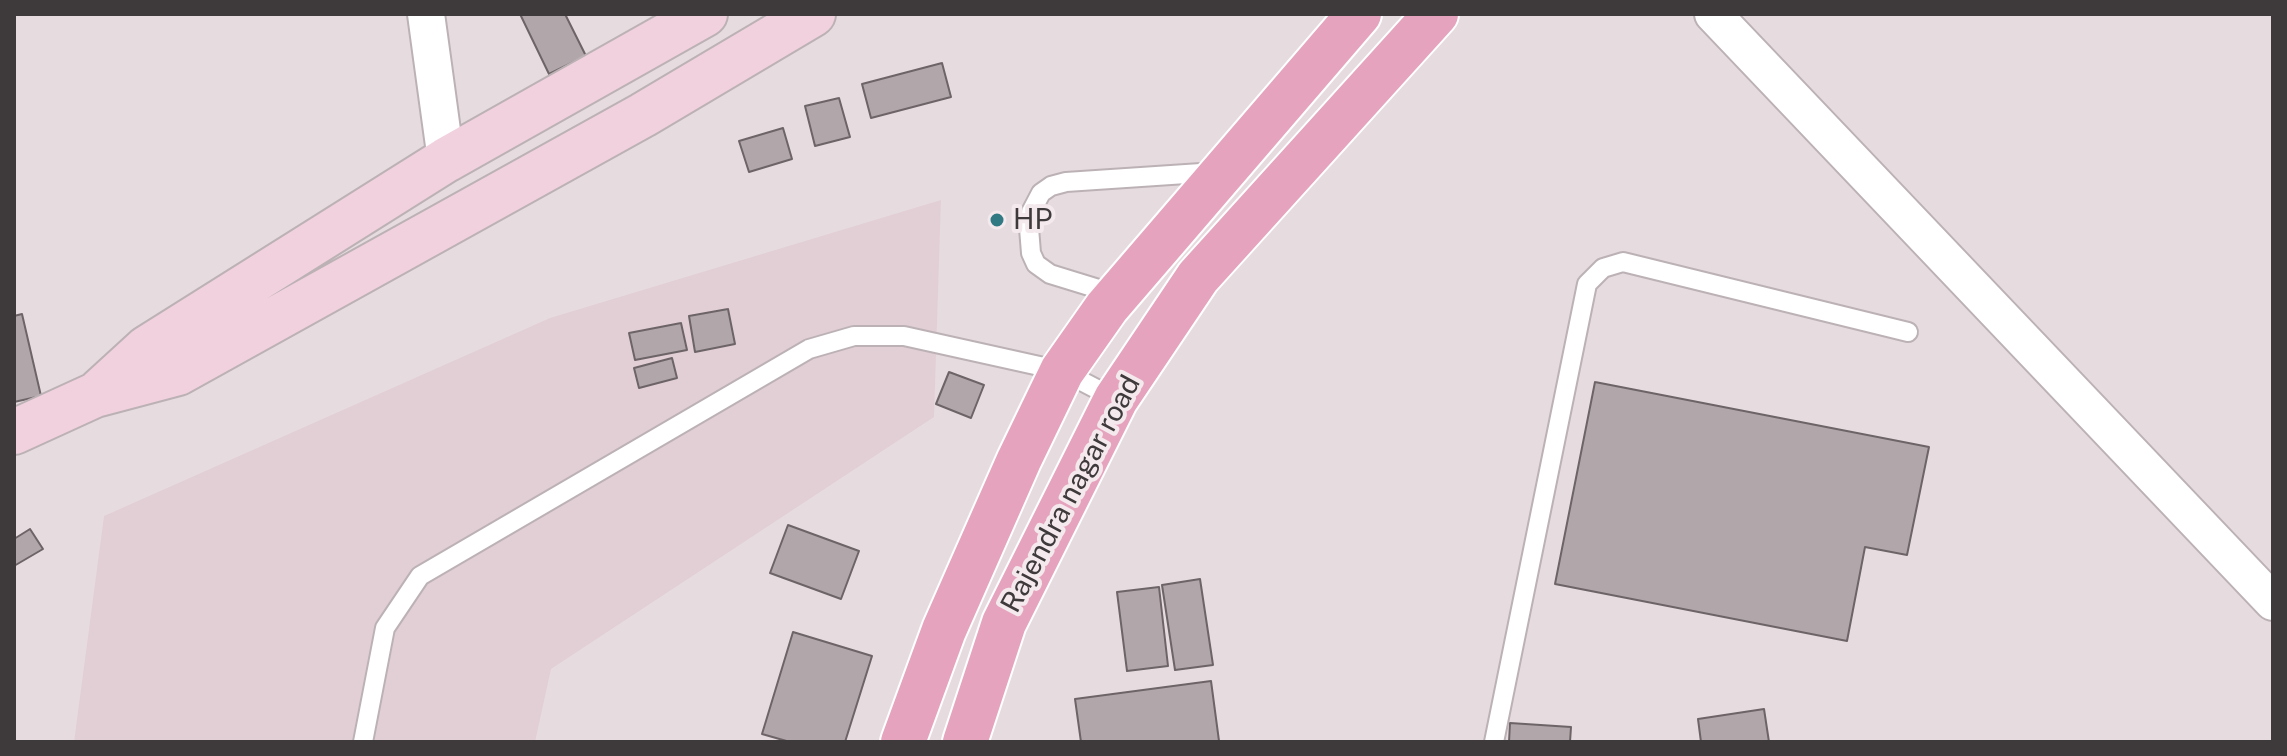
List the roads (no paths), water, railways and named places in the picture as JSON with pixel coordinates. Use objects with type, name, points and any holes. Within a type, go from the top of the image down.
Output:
[{"type":"main road","name":"Rajendra nagar road","points":[[903,742],[944,630],[1062,371],[1118,295],[1359,14]]},
{"type":"main road","name":"Rajendra nagar road","points":[[965,742],[1004,623],[1116,399],[1198,277],[1436,14]]},
{"type":"street","points":[[426,14],[446,160]]},
{"type":"street","points":[[14,432],[95,395],[178,373],[643,115],[813,14]]},
{"type":"street","points":[[1713,14],[2273,602]]},
{"type":"street","points":[[95,395],[147,348],[446,160],[697,16]]},
{"type":"lane","points":[[1118,295],[1050,274],[1036,264],[1031,253],[1029,228],[1031,212],[1041,193],[1066,182],[1225,171]]},
{"type":"lane","points":[[1494,742],[1587,284],[1603,268],[1623,262],[1908,332]]},
{"type":"lane","points":[[363,742],[385,628],[420,576],[809,349],[854,336],[904,336],[1062,371],[1116,399]]},
{"type":"place","name":"HP","points":[[997,220]]}]
